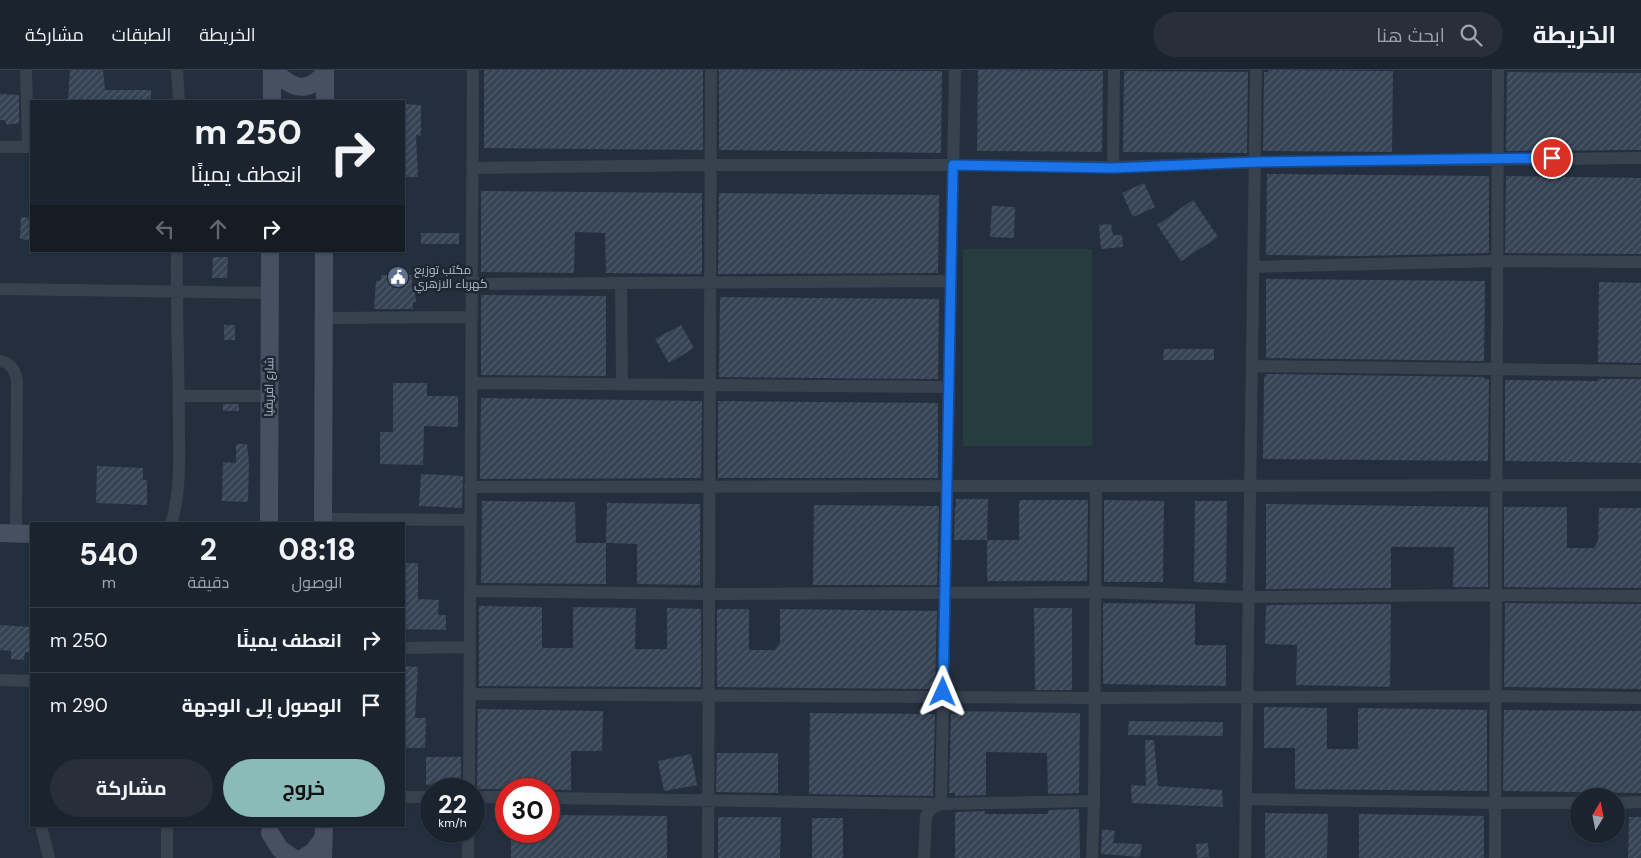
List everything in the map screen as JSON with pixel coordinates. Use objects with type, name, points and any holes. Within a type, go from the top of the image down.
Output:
[{"type":"street","points":[[0,147],[29,147],[26,70]]},
{"type":"street","points":[[177,70],[179,100]]},
{"type":"street","points":[[272,70],[288,84],[301,87],[314,83],[325,71]]},
{"type":"street","points":[[272,70],[272,100]]},
{"type":"street","points":[[469,778],[473,70]]},
{"type":"street","points":[[708,858],[711,70]]},
{"type":"street","points":[[941,804],[955,70]]},
{"type":"street","points":[[1113,168],[1114,70]]},
{"type":"street","points":[[1245,858],[1256,70]]},
{"type":"street","points":[[1495,858],[1498,70]]},
{"type":"street","points":[[325,71],[325,100]]},
{"type":"street","points":[[472,168],[710,165],[953,165],[1113,168],[1255,162],[1641,158]]},
{"type":"street","points":[[171,522],[178,492],[177,252]]},
{"type":"street","name":"شارع افريقيا","points":[[269,522],[270,252]]},
{"type":"street","points":[[324,252],[323,522],[470,520]]},
{"type":"street","points":[[1253,267],[1498,261],[1641,262]]},
{"type":"street","points":[[472,284],[951,281]]},
{"type":"street","points":[[621,283],[622,384]]},
{"type":"street","points":[[0,289],[270,293]]},
{"type":"street","points":[[323,318],[471,317]]},
{"type":"street","points":[[0,361],[6,362],[15,370],[17,381],[16,534]]},
{"type":"street","points":[[1252,366],[1641,371]]},
{"type":"street","points":[[471,383],[949,386]]},
{"type":"street","points":[[179,396],[269,396]]},
{"type":"street","points":[[1092,858],[1096,486]]},
{"type":"street","points":[[470,487],[1641,486]]},
{"type":"street","points":[[470,591],[709,594],[1094,592],[1249,597],[1641,596]]},
{"type":"street","points":[[405,648],[469,647]]},
{"type":"street","points":[[0,680],[30,681]]},
{"type":"street","points":[[469,694],[1094,698],[1496,696],[1641,698]]},
{"type":"street","points":[[405,797],[420,797]]},
{"type":"street","points":[[560,798],[941,804],[1094,801]]},
{"type":"street","points":[[1246,799],[1570,803]]},
{"type":"street","points":[[1625,802],[1641,802]]},
{"type":"street","points":[[924,858],[926,816],[931,808],[941,804]]},
{"type":"street","points":[[41,827],[49,858]]},
{"type":"street","points":[[167,827],[167,858]]},
{"type":"street","points":[[270,830],[270,858]]},
{"type":"street","points":[[270,830],[280,849],[293,858]]},
{"type":"street","points":[[303,858],[314,851],[324,832]]},
{"type":"street","points":[[323,858],[324,832]]},
{"type":"street","points":[[468,843],[468,858]]},
{"type":"green space","points":[[963,249],[1092,249],[1093,446],[963,446]]},
{"type":"building","points":[[70,70],[103,70],[105,90],[151,90],[151,100],[68,100]]},
{"type":"building","points":[[484,70],[703,70],[703,150],[484,148]]},
{"type":"building","points":[[719,70],[942,71],[941,153],[719,150]]},
{"type":"building","points":[[978,70],[1103,71],[1102,152],[977,151]]},
{"type":"building","points":[[1268,70],[1393,71],[1392,152],[1263,151],[1264,72],[1268,72]]},
{"type":"building","points":[[1124,71],[1248,72],[1247,153],[1123,152]]},
{"type":"building","points":[[1507,72],[1641,73],[1641,150],[1506,151]]},
{"type":"building","points":[[0,94],[19,95],[19,123],[7,125],[5,120],[0,120]]},
{"type":"building","points":[[405,104],[421,105],[421,136],[416,135],[418,177],[405,177]]},
{"type":"building","points":[[1267,174],[1489,176],[1489,253],[1358,256],[1266,255]]},
{"type":"building","points":[[1506,176],[1641,178],[1641,254],[1505,253]]},
{"type":"building","points":[[1144,183],[1155,207],[1133,217],[1122,193]]},
{"type":"building","points":[[481,191],[702,193],[702,274],[606,273],[605,233],[575,232],[574,273],[481,272]]},
{"type":"building","points":[[719,193],[939,195],[938,273],[718,274]]},
{"type":"building","points":[[1193,200],[1218,237],[1181,261],[1157,225]]},
{"type":"building","points":[[992,206],[1015,207],[1014,238],[990,237]]},
{"type":"building","points":[[21,217],[30,218],[30,240],[20,239]]},
{"type":"building","points":[[1111,224],[1113,235],[1122,235],[1123,247],[1101,249],[1099,225]]},
{"type":"building","points":[[421,233],[459,233],[459,244],[421,244]]},
{"type":"building","points":[[213,257],[228,257],[227,278],[212,278]]},
{"type":"building","points":[[381,275],[412,275],[412,289],[415,289],[416,302],[413,302],[413,309],[374,309],[376,281],[381,280]]},
{"type":"building","points":[[1266,279],[1485,281],[1484,361],[1266,358]]},
{"type":"building","points":[[1599,282],[1641,283],[1641,363],[1598,362]]},
{"type":"building","points":[[481,295],[606,296],[606,376],[481,375]]},
{"type":"building","points":[[720,297],[939,299],[938,379],[719,377]]},
{"type":"building","points":[[224,325],[235,325],[235,340],[224,340]]},
{"type":"building","points":[[681,325],[694,348],[669,363],[655,339]]},
{"type":"building","points":[[1164,349],[1214,349],[1214,360],[1163,360]]},
{"type":"building","points":[[1266,374],[1484,377],[1484,379],[1489,379],[1488,461],[1263,459],[1264,377]]},
{"type":"building","points":[[1598,379],[1641,379],[1641,463],[1505,461],[1505,380],[1598,381]]},
{"type":"building","points":[[393,383],[427,383],[427,396],[458,396],[458,427],[424,426],[423,465],[380,464],[380,432],[393,432]]},
{"type":"building","points":[[481,398],[702,401],[701,478],[480,479]]},
{"type":"building","points":[[718,401],[938,403],[938,478],[718,478]]},
{"type":"building","points":[[223,404],[239,404],[239,411],[223,411]]},
{"type":"building","points":[[236,444],[247,444],[249,463],[248,502],[222,501],[223,462],[236,463]]},
{"type":"building","points":[[97,466],[143,468],[143,480],[147,480],[147,505],[96,503]]},
{"type":"building","points":[[421,474],[463,476],[462,508],[419,506]]},
{"type":"building","points":[[956,499],[988,499],[987,540],[954,540]]},
{"type":"building","points":[[1019,500],[1088,500],[1087,581],[987,581],[987,540],[1019,540]]},
{"type":"building","points":[[1104,500],[1164,501],[1163,582],[1104,582]]},
{"type":"building","points":[[482,501],[575,502],[576,543],[606,543],[606,584],[481,583]]},
{"type":"building","points":[[1195,501],[1227,501],[1226,583],[1194,582]]},
{"type":"building","points":[[607,503],[700,504],[700,585],[637,584],[637,544],[606,543]]},
{"type":"building","points":[[1266,504],[1488,507],[1488,587],[1453,587],[1454,547],[1391,547],[1391,588],[1266,589]]},
{"type":"building","points":[[814,505],[939,506],[937,585],[813,585]]},
{"type":"building","points":[[1504,507],[1567,507],[1567,548],[1594,548],[1598,541],[1599,508],[1641,508],[1641,588],[1504,587]]},
{"type":"building","points":[[405,563],[418,563],[418,599],[439,600],[438,615],[446,615],[446,630],[405,629]]},
{"type":"building","points":[[1103,603],[1195,604],[1195,645],[1226,645],[1226,686],[1103,684]]},
{"type":"building","points":[[1505,603],[1641,604],[1641,689],[1504,687]]},
{"type":"building","points":[[1391,604],[1390,687],[1296,685],[1297,645],[1265,644],[1266,605]]},
{"type":"building","points":[[479,606],[542,607],[542,648],[573,648],[573,607],[636,608],[635,649],[667,649],[667,608],[701,609],[701,687],[479,686]]},
{"type":"building","points":[[1034,608],[1072,608],[1072,690],[1035,690]]},
{"type":"building","points":[[717,609],[749,609],[749,650],[775,650],[780,642],[780,609],[937,611],[935,689],[717,687]]},
{"type":"building","points":[[0,625],[30,627],[30,653],[25,652],[24,660],[11,659],[11,651],[0,650]]},
{"type":"building","points":[[405,666],[418,667],[415,718],[426,718],[425,748],[405,748]]},
{"type":"building","points":[[1264,707],[1327,708],[1327,749],[1358,749],[1358,708],[1487,710],[1487,791],[1295,789],[1295,748],[1264,748]]},
{"type":"building","points":[[478,709],[603,711],[602,751],[571,751],[571,790],[560,790],[560,778],[495,778],[495,789],[485,789],[485,778],[477,778]]},
{"type":"building","points":[[1504,710],[1641,711],[1641,793],[1625,793],[1625,788],[1570,788],[1570,792],[1503,791]]},
{"type":"building","points":[[955,711],[1080,713],[1079,793],[1048,794],[1047,753],[986,752],[986,795],[955,796],[955,793],[949,793],[951,714],[955,714]]},
{"type":"building","points":[[810,713],[935,714],[933,796],[809,794]]},
{"type":"building","points":[[1129,721],[1223,722],[1223,736],[1128,735]]},
{"type":"building","points":[[1145,740],[1154,740],[1158,786],[1222,790],[1223,807],[1132,803],[1131,785],[1146,786]]},
{"type":"building","points":[[717,753],[778,753],[778,793],[716,792]]},
{"type":"building","points":[[691,754],[697,785],[664,791],[658,761]]},
{"type":"building","points":[[426,757],[461,757],[461,778],[426,778]]},
{"type":"building","points":[[1079,809],[1080,858],[955,858],[955,812],[985,811],[985,814],[1048,814],[1048,810]]},
{"type":"building","points":[[1265,813],[1328,814],[1327,858],[1265,858]]},
{"type":"building","points":[[1359,814],[1484,816],[1484,858],[1359,858]]},
{"type":"building","points":[[560,815],[667,816],[667,858],[511,858],[511,843],[560,843]]},
{"type":"building","points":[[718,817],[781,817],[780,858],[718,858]]},
{"type":"building","points":[[1629,817],[1641,817],[1641,858],[1628,858]]},
{"type":"building","points":[[812,818],[843,818],[843,858],[812,858]]},
{"type":"building","points":[[1102,829],[1115,831],[1113,843],[1142,844],[1140,857],[1101,854]]},
{"type":"building","points":[[1208,843],[1209,857],[1197,858],[1196,844]]},
{"type":"place","name":"مكتب توزيع كهرباء الازهري","points":[[398,277]]},
{"type":"route","points":[[943,692],[953,165],[1113,168],[1229,162],[1552,158]]}]
